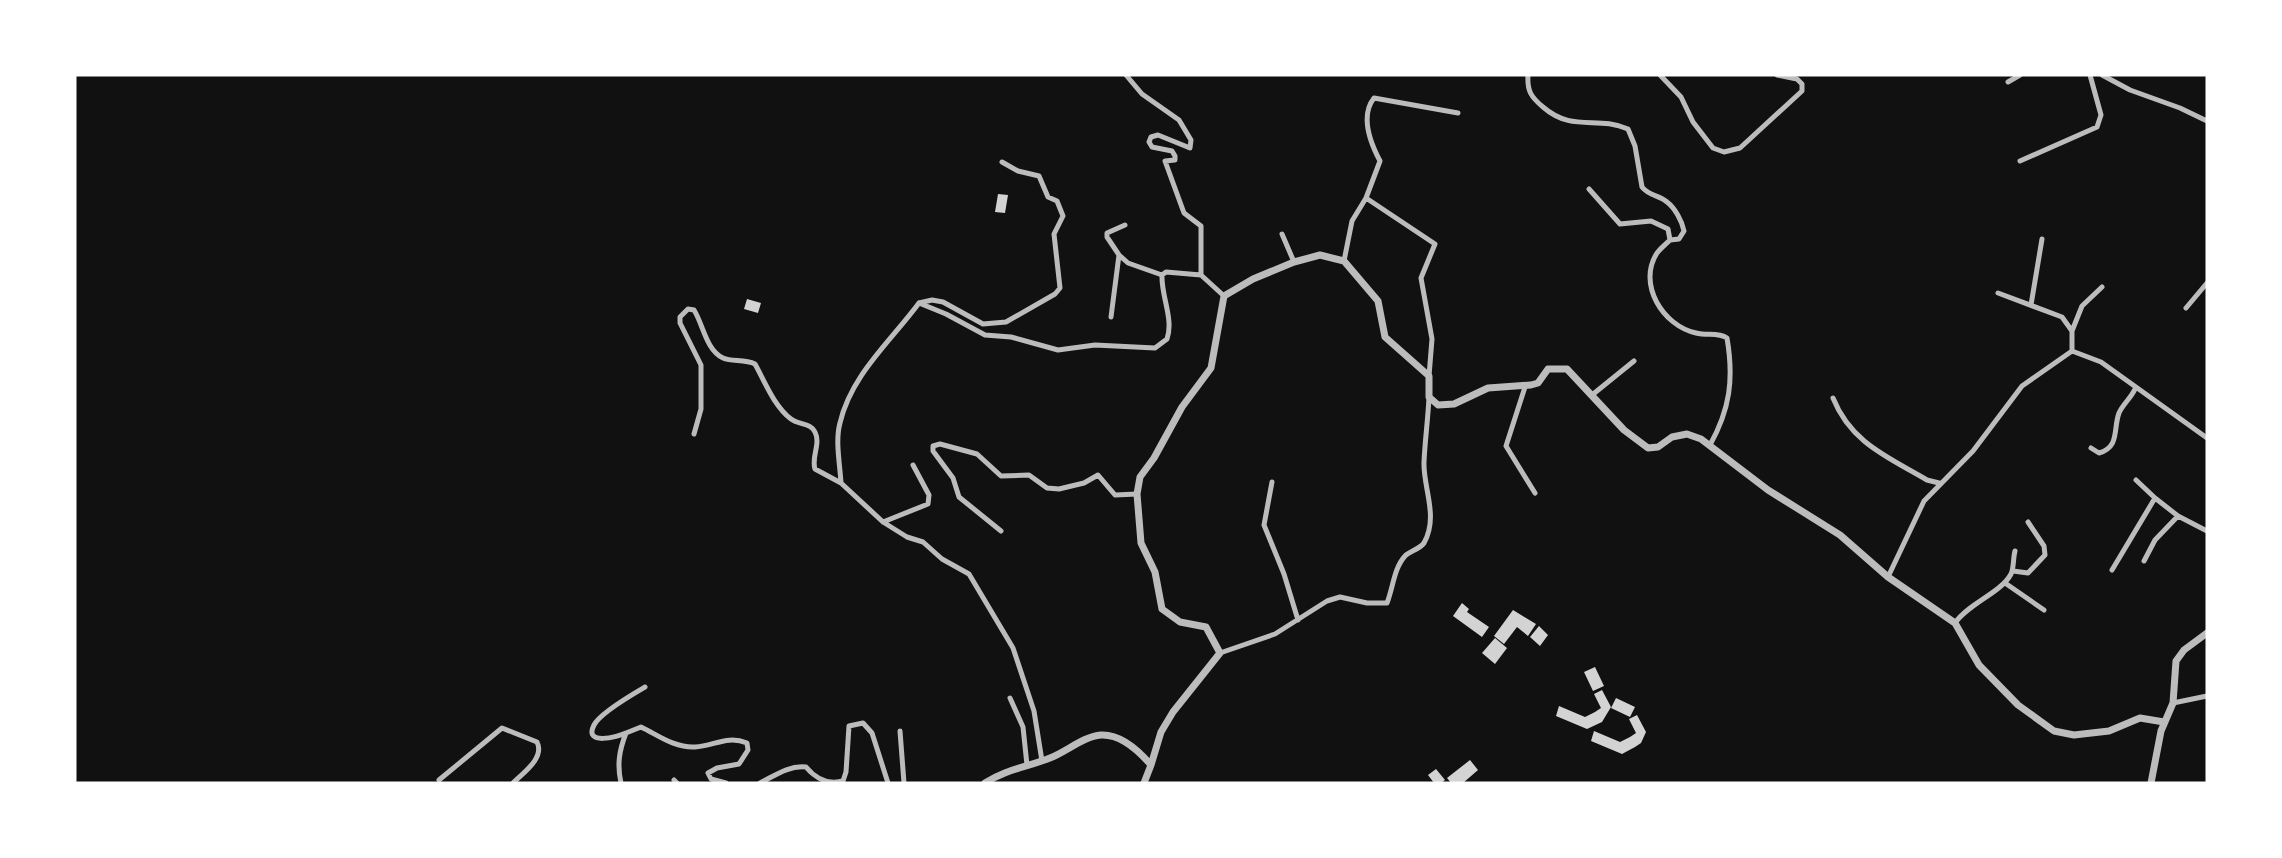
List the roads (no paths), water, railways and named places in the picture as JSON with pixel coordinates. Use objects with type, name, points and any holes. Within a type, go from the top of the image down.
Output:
[{"type":"street","points":[[1126,75],[1142,94],[1179,120],[1191,140],[1190,148],[1158,135],[1151,137],[1149,142],[1152,147],[1172,152],[1175,156],[1175,160],[1165,161],[1184,213],[1201,226],[1201,275]]},
{"type":"street","points":[[1528,75],[1527,89],[1532,98],[1563,121],[1580,124],[1612,121],[1628,129],[1635,146],[1642,187],[1645,191],[1667,201],[1682,222],[1684,231],[1679,239],[1670,240],[1657,253],[1651,268],[1651,283],[1656,303],[1672,321],[1695,333],[1722,334],[1727,338],[1730,356],[1730,393],[1724,420],[1710,445]]},
{"type":"street","points":[[1660,75],[1681,97],[1693,122],[1713,148],[1724,152],[1740,148],[1802,91],[1802,84],[1797,79],[1777,75]]},
{"type":"street","points":[[2008,82],[2020,75]]},
{"type":"street","points":[[2020,161],[2097,127],[2101,115],[2090,75]]},
{"type":"street","points":[[2102,75],[2130,90],[2180,108],[2207,122]]},
{"type":"street","points":[[1344,261],[1352,221],[1366,198],[1380,161],[1368,138],[1369,105],[1374,98],[1458,113]]},
{"type":"street","points":[[841,483],[839,424],[846,407],[868,365],[919,303],[932,300],[943,302],[982,324],[1006,322],[1055,294],[1060,288],[1054,234],[1063,216],[1057,201],[1048,197],[1039,176],[1018,171],[1002,162]]},
{"type":"street","points":[[1589,189],[1620,224],[1651,221],[1668,229],[1670,240]]},
{"type":"street","points":[[1144,783],[1161,732],[1173,712],[1220,653],[1275,634],[1327,601],[1340,597],[1367,603],[1387,603],[1397,570],[1405,556],[1424,543],[1431,509],[1425,478],[1432,339],[1421,278],[1435,244],[1366,198]]},
{"type":"street","points":[[1125,225],[1107,233],[1107,237],[1128,264],[1162,275],[1166,272],[1178,271],[1201,275],[1224,296]]},
{"type":"street","points":[[1282,234],[1293,262]]},
{"type":"street","points":[[2031,305],[2042,239]]},
{"type":"street","points":[[1111,317],[1119,255]]},
{"type":"street","points":[[1220,653],[1206,627],[1180,622],[1162,609],[1155,572],[1141,543],[1137,494],[1140,477],[1154,458],[1182,407],[1211,368],[1224,296],[1253,279],[1293,262],[1320,255],[1344,261],[1378,301],[1385,338],[1430,376]]},
{"type":"street","points":[[919,303],[946,314],[985,335],[1011,337],[1058,350],[1095,345],[1155,348],[1162,344],[1169,333],[1162,275]]},
{"type":"street","points":[[2186,308],[2207,283]]},
{"type":"street","points":[[2072,351],[2072,332],[2082,306],[2102,286]]},
{"type":"street","points":[[1998,293],[2062,317],[2072,332]]},
{"type":"street","points":[[694,434],[701,409],[701,365],[680,317],[682,312],[694,309],[716,353],[724,359],[748,360],[755,364],[774,398],[792,420],[812,427],[817,435],[813,462],[815,469],[841,483],[883,522],[907,537],[923,542],[942,559],[969,574],[1013,648],[1034,711],[1042,761]]},
{"type":"street","points":[[1888,577],[1924,501],[1939,483],[1973,451],[2022,386],[2072,351]]},
{"type":"street","points":[[2072,351],[2101,362],[2135,389],[2207,438]]},
{"type":"street","points":[[1592,395],[1634,361]]},
{"type":"street","points":[[1429,397],[1438,405],[1446,407],[1488,388],[1525,387],[1538,383],[1548,369],[1557,367],[1566,369],[1624,430],[1648,448],[1658,447],[1672,437],[1687,434],[1710,445],[1768,490],[1840,535],[1888,577],[1955,623],[1979,665],[2018,705],[2054,731],[2074,735],[2109,731],[2140,718],[2164,722]]},
{"type":"street","points":[[1525,387],[1506,446],[1535,493]]},
{"type":"street","points":[[2091,448],[2099,453],[2115,440],[2118,415],[2135,389]]},
{"type":"street","points":[[1833,398],[1840,414],[1864,444],[1928,480],[1939,483]]},
{"type":"street","points":[[1001,531],[958,497],[953,478],[933,451],[933,446],[940,444],[977,454],[1001,476],[1029,475],[1047,488],[1076,487],[1098,475],[1115,495],[1137,494]]},
{"type":"street","points":[[883,522],[928,504],[929,495],[913,465]]},
{"type":"street","points":[[2136,480],[2178,516],[2207,531]]},
{"type":"street","points":[[1272,482],[1264,525],[1284,574],[1298,620]]},
{"type":"street","points":[[2112,570],[2155,498]]},
{"type":"street","points":[[2144,561],[2155,540],[2178,516]]},
{"type":"street","points":[[2013,572],[2028,573],[2045,555],[2043,546],[2028,522]]},
{"type":"street","points":[[1955,623],[1974,603],[2005,583],[2013,572],[2015,551]]},
{"type":"street","points":[[2005,583],[2044,610]]},
{"type":"street","points":[[2151,783],[2164,722],[2173,703],[2176,661],[2184,650],[2207,633]]},
{"type":"street","points":[[645,687],[605,714],[593,730],[595,735],[603,740],[613,739],[641,727],[666,741],[693,747],[728,739],[747,743],[748,750],[739,764],[717,768],[708,773],[711,779],[726,783]]},
{"type":"street","points":[[2173,703],[2207,696]]},
{"type":"street","points":[[1010,698],[1023,727],[1027,765]]},
{"type":"street","points":[[760,783],[785,770],[801,766],[806,767],[818,779],[843,781],[846,772],[849,726],[863,723],[872,733],[888,783]]},
{"type":"street","points":[[439,780],[502,729],[537,742],[540,747],[538,756],[513,783]]},
{"type":"street","points":[[900,731],[904,783]]},
{"type":"street","points":[[621,783],[617,767],[626,733]]},
{"type":"street","points":[[985,783],[1004,772],[1042,761],[1101,735],[1123,740],[1151,765]]}]
